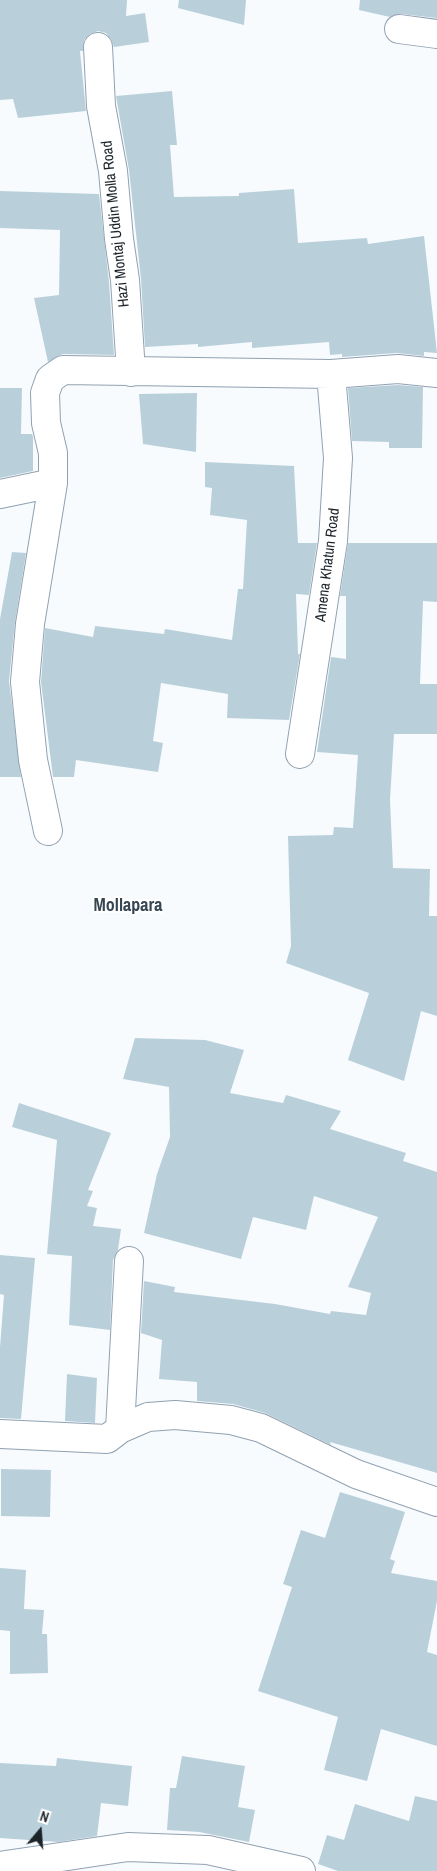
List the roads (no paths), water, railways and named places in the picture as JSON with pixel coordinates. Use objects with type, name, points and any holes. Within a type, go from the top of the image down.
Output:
[{"type":"street","points":[[399,29],[437,34]]},
{"type":"street","name":"Hazi Montaj Uddin Molla Road","points":[[98,47],[101,106],[113,171],[125,280],[131,372]]},
{"type":"street","points":[[48,831],[33,760],[25,682],[30,624],[52,483],[53,453],[46,423],[45,393],[50,379],[64,370],[331,374],[398,369],[437,373]]},
{"type":"street","name":"Amena Khatun Road","points":[[300,754],[334,540],[338,458],[331,374]]},
{"type":"street","points":[[0,494],[52,483]]},
{"type":"street","points":[[120,1429],[129,1261]]},
{"type":"street","points":[[0,1434],[108,1439],[120,1429],[148,1417],[175,1415],[231,1420],[261,1428],[356,1474],[437,1502]]},
{"type":"street","points":[[0,1866],[128,1847],[208,1850],[301,1871]]},
{"type":"district","name":"Mollapara","points":[[128,906]]}]
